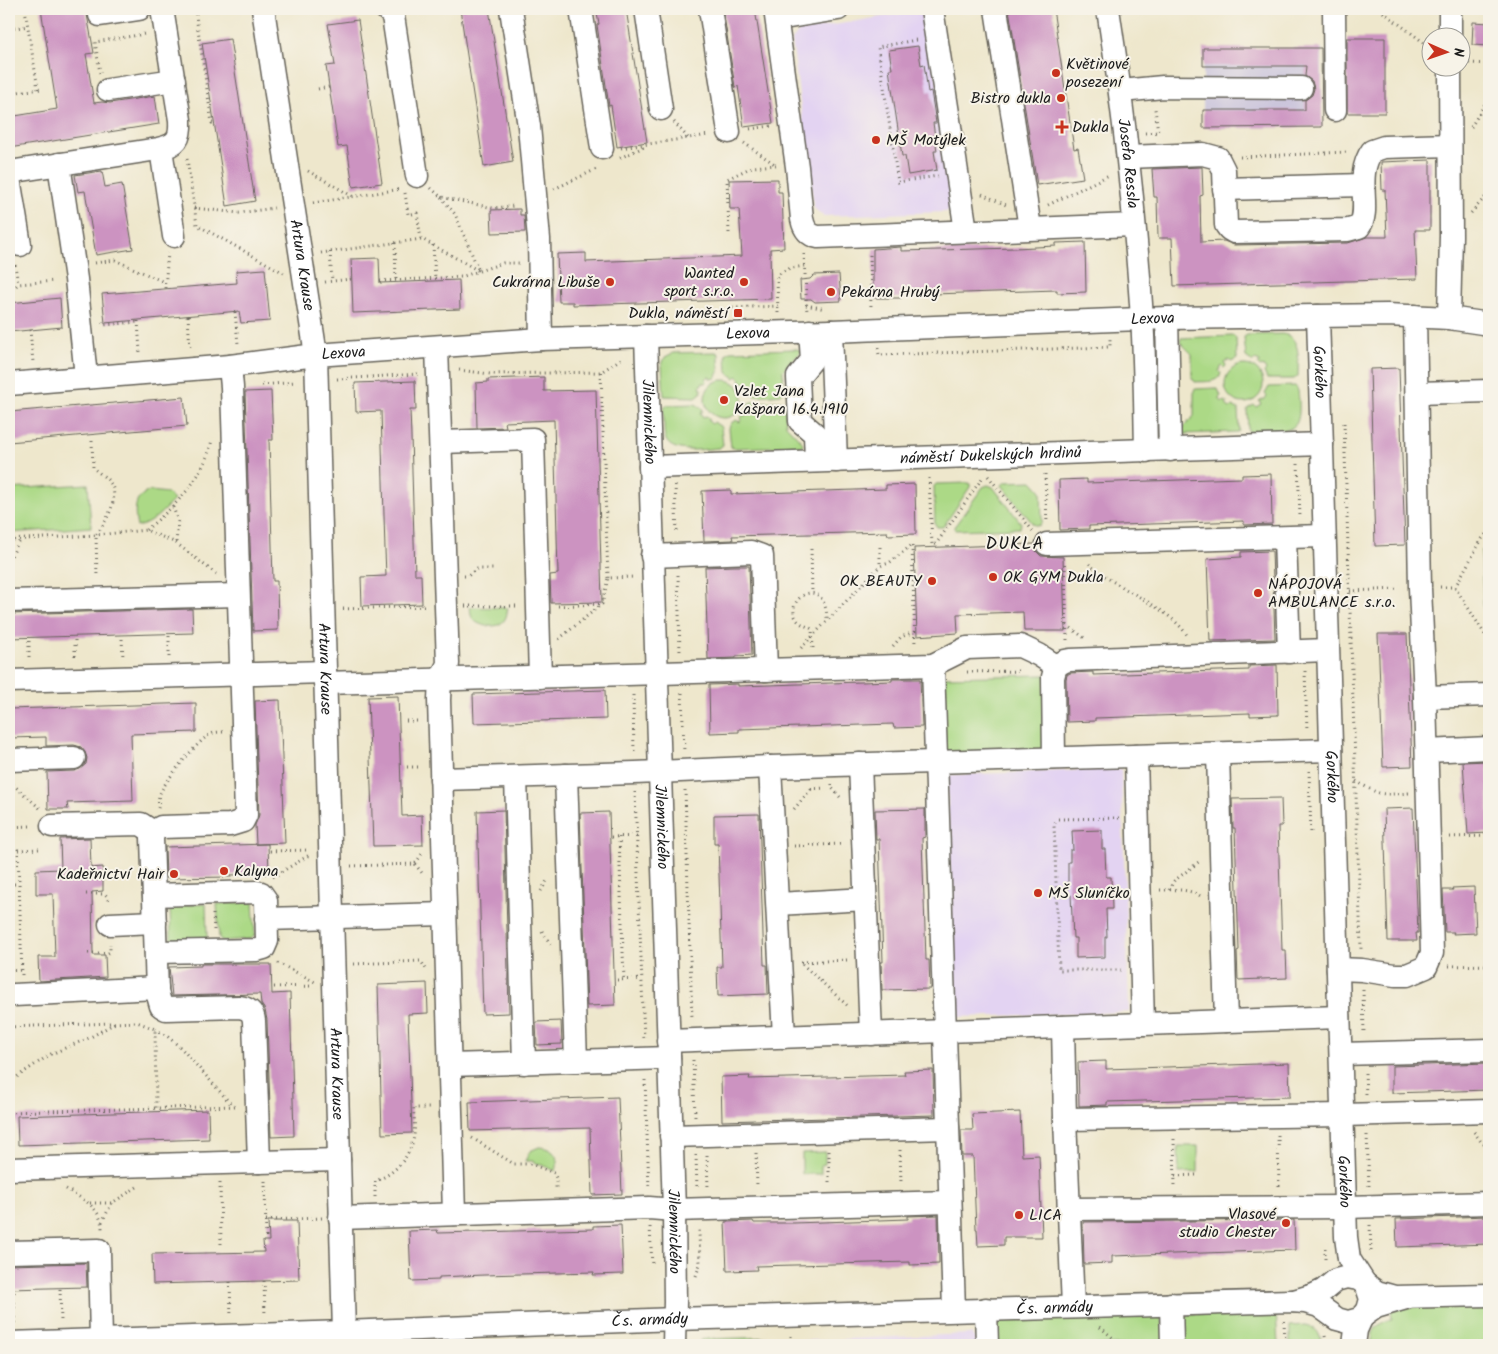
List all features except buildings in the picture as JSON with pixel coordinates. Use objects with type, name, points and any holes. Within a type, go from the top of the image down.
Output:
[{"type":"street","points":[[100,9],[100,15],[139,9]]},
{"type":"street","points":[[9,172],[59,164],[161,155],[175,143],[180,137],[180,120],[162,9]]},
{"type":"street","name":"Artura Krause","points":[[263,9],[286,158],[287,206],[301,256],[298,281],[316,356],[325,677],[324,858],[332,918],[334,965],[344,1332]]},
{"type":"street","points":[[386,9],[393,16],[417,176]]},
{"type":"street","points":[[510,9],[529,126],[539,239],[541,339]]},
{"type":"street","points":[[581,9],[610,156]]},
{"type":"street","points":[[646,9],[662,109]]},
{"type":"street","points":[[710,9],[730,132]]},
{"type":"street","points":[[838,9],[776,14],[802,219],[807,231],[812,236],[966,231],[1029,221],[1134,225]]},
{"type":"street","points":[[932,9],[951,180],[966,231]]},
{"type":"street","points":[[996,9],[1029,221]]},
{"type":"street","name":"Josefa Ressla","points":[[1108,9],[1128,157],[1142,320]]},
{"type":"street","points":[[1334,9],[1335,110]]},
{"type":"street","points":[[1450,9],[1450,28]]},
{"type":"street","points":[[1449,318],[1451,236],[1450,78]]},
{"type":"street","points":[[108,90],[174,80]]},
{"type":"street","points":[[1120,91],[1153,88],[1301,88]]},
{"type":"street","points":[[1128,157],[1203,154],[1218,158],[1224,170],[1226,225],[1234,232],[1348,230],[1359,227],[1362,224],[1364,216],[1364,167],[1372,151],[1384,148],[1450,145]]},
{"type":"street","points":[[161,155],[174,236]]},
{"type":"street","points":[[59,164],[76,282],[86,377]]},
{"type":"street","points":[[9,178],[20,246]]},
{"type":"street","points":[[1224,189],[1363,185]]},
{"type":"street","name":"Gorkého","points":[[1318,316],[1330,750],[1346,1207],[1346,1238],[1343,1260],[1328,1289],[1325,1300],[1328,1311],[1328,1324],[1341,1328],[1345,1345]]},
{"type":"street","points":[[1338,969],[1407,975],[1426,967],[1432,953],[1427,751],[1420,588],[1415,316]]},
{"type":"street","name":"Lexova","points":[[9,384],[86,377],[234,357],[316,356],[541,339],[1167,318],[1415,316],[1449,318],[1489,324]]},
{"type":"street","points":[[1167,318],[1170,450]]},
{"type":"street","points":[[1142,320],[1146,451]]},
{"type":"street","points":[[821,331],[812,360],[798,377],[800,420],[815,434],[826,461]]},
{"type":"street","points":[[821,331],[826,461]]},
{"type":"street","name":"Jilemnického","points":[[646,336],[674,1210],[666,1319],[662,1345]]},
{"type":"street","points":[[437,347],[447,606],[448,664],[440,680],[439,700],[454,1214]]},
{"type":"street","points":[[52,826],[141,824],[156,830],[230,825],[243,821],[246,815],[232,387],[234,357]]},
{"type":"street","points":[[1417,393],[1489,392]]},
{"type":"street","points":[[442,442],[533,439],[540,677]]},
{"type":"street","name":"náměstí Dukelských hrdinů","points":[[650,467],[1322,444]]},
{"type":"street","points":[[1056,544],[1324,536]]},
{"type":"street","points":[[1285,538],[1289,652]]},
{"type":"street","points":[[652,556],[751,552],[762,556],[766,670]]},
{"type":"street","points":[[9,601],[238,593]]},
{"type":"street","points":[[9,681],[241,675],[440,680],[927,667],[966,648],[1020,646],[1059,666],[1194,655],[1328,650]]},
{"type":"street","points":[[1054,758],[1059,666]]},
{"type":"street","points":[[927,667],[936,762],[954,1310]]},
{"type":"street","points":[[1425,697],[1489,695]]},
{"type":"street","points":[[1427,751],[1489,748]]},
{"type":"street","points":[[441,779],[1330,750]]},
{"type":"street","points":[[1218,754],[1226,1021]]},
{"type":"street","points":[[1136,756],[1143,1024]]},
{"type":"street","points":[[9,760],[74,758]]},
{"type":"street","points":[[860,764],[871,1030]]},
{"type":"street","points":[[770,767],[784,1037]]},
{"type":"street","points":[[566,775],[576,1061]]},
{"type":"street","points":[[516,777],[524,1063]]},
{"type":"street","points":[[156,830],[152,838],[157,988],[161,1006],[166,1010],[239,1007],[250,1010],[254,1017],[257,1106],[262,1162]]},
{"type":"street","points":[[154,895],[257,892],[264,896],[266,900],[266,945],[261,950],[156,952]]},
{"type":"street","points":[[778,904],[866,900]]},
{"type":"street","points":[[266,919],[445,914]]},
{"type":"street","points":[[110,924],[155,922]]},
{"type":"street","points":[[18,995],[157,988]]},
{"type":"street","points":[[450,1065],[644,1058],[693,1040],[784,1037],[871,1030],[945,1031],[1339,1017]]},
{"type":"street","points":[[1063,1027],[1072,1307]]},
{"type":"street","points":[[1341,1054],[1489,1050]]},
{"type":"street","points":[[1065,1119],[1343,1115],[1489,1110]]},
{"type":"street","points":[[671,1136],[948,1128]]},
{"type":"street","points":[[9,1169],[339,1160]]},
{"type":"street","points":[[340,1218],[649,1208],[674,1210],[950,1202]]},
{"type":"street","points":[[1069,1209],[1346,1207],[1489,1203]]},
{"type":"street","name":"Gorkého","points":[[1346,1238],[1349,1258],[1367,1287],[1371,1299],[1370,1305],[1356,1330],[1354,1345]]},
{"type":"street","points":[[9,1252],[99,1250],[101,1340]]},
{"type":"street","name":"Čs. armády","points":[[1287,1310],[1336,1280],[1347,1277],[1353,1277],[1377,1292],[1406,1298],[1489,1295]]},
{"type":"street","name":"Čs. armády","points":[[12,1334],[146,1342],[271,1332],[344,1332],[403,1338],[666,1319],[1171,1304],[1287,1310],[1305,1302],[1319,1306],[1328,1324],[1354,1322],[1376,1307],[1406,1298]]},
{"type":"street","points":[[1171,1304],[1172,1345]]},
{"type":"street","points":[[986,1309],[987,1345]]},
{"type":"path","points":[[9,94],[39,89],[25,9]]},
{"type":"path","points":[[195,9],[212,124],[214,123]]},
{"type":"path","points":[[1379,9],[1420,40]]},
{"type":"path","points":[[9,29],[28,26]]},
{"type":"path","points":[[96,42],[166,31]]},
{"type":"path","points":[[922,38],[878,47],[898,182],[951,180],[1029,221],[1112,174]]},
{"type":"path","points":[[1470,63],[1489,64]]},
{"type":"path","points":[[318,89],[329,87]]},
{"type":"path","points":[[1144,134],[1158,132],[1153,88]]},
{"type":"path","points":[[535,198],[610,156],[651,144],[791,123]]},
{"type":"path","points":[[729,233],[727,179],[752,167],[776,166],[730,132]]},
{"type":"path","points":[[610,156],[651,144]]},
{"type":"path","points":[[1218,158],[1372,151]]},
{"type":"path","points":[[161,155],[187,156],[197,225],[298,281],[352,279]]},
{"type":"path","points":[[286,158],[353,196]]},
{"type":"path","points":[[417,176],[455,214],[479,272]]},
{"type":"path","points":[[194,208],[239,213],[401,190],[404,187],[410,214],[417,213],[421,239]]},
{"type":"path","points":[[440,197],[493,208]]},
{"type":"path","points":[[807,231],[803,248],[807,312],[821,331]]},
{"type":"path","points":[[869,235],[871,315]]},
{"type":"path","points":[[165,288],[164,282],[170,237],[174,236]]},
{"type":"path","points":[[301,256],[421,239],[479,272]]},
{"type":"path","points":[[394,243],[396,280]]},
{"type":"path","points":[[433,245],[435,279]]},
{"type":"path","points":[[330,252],[332,281]]},
{"type":"path","points":[[9,293],[18,284],[76,282],[115,260],[164,282]]},
{"type":"path","points":[[380,281],[461,277],[503,263]]},
{"type":"path","points":[[779,332],[777,278],[779,273],[784,270],[804,266]]},
{"type":"path","points":[[76,282],[84,298],[104,325],[138,321],[141,358]]},
{"type":"path","points":[[713,314],[730,308],[778,306]]},
{"type":"path","points":[[234,357],[236,312]]},
{"type":"path","points":[[188,316],[191,353]]},
{"type":"path","points":[[30,330],[34,367]]},
{"type":"path","points":[[879,355],[1110,347]]},
{"type":"path","points":[[317,381],[452,369],[490,374],[601,372],[621,358]]},
{"type":"path","points":[[539,655],[602,604],[608,578],[601,372]]},
{"type":"path","points":[[1344,414],[1352,666]]},
{"type":"path","points":[[146,530],[173,507],[200,475],[212,440]]},
{"type":"path","points":[[92,441],[93,468],[112,485],[114,492],[110,509],[102,528],[96,535],[98,598]]},
{"type":"path","points":[[789,670],[793,659],[812,636],[880,566],[888,563],[912,546],[927,667],[1059,666],[1056,544],[1045,466]]},
{"type":"path","points":[[929,469],[932,545],[936,544],[986,473],[1044,544],[1056,544]]},
{"type":"path","points":[[173,507],[178,521],[176,543]]},
{"type":"path","points":[[9,540],[146,530],[176,543],[238,593]]},
{"type":"path","points":[[1455,587],[1489,530]]},
{"type":"path","points":[[9,560],[20,540]]},
{"type":"path","points":[[880,547],[880,566]]},
{"type":"path","points":[[811,549],[812,594]]},
{"type":"path","points":[[446,577],[468,576],[476,570],[494,569]]},
{"type":"path","points":[[1098,572],[1173,620],[1192,643],[1194,655]]},
{"type":"path","points":[[608,578],[637,577]]},
{"type":"path","points":[[1350,591],[1455,587]]},
{"type":"path","points":[[1455,587],[1489,641]]},
{"type":"path","points":[[812,636],[812,629],[798,621],[794,612],[794,606],[800,598],[804,595],[812,594],[819,596],[826,604],[827,620]]},
{"type":"path","points":[[335,609],[602,604]]},
{"type":"path","points":[[681,673],[693,1040],[703,1209]]},
{"type":"path","points":[[633,674],[652,1272]]},
{"type":"path","points":[[156,830],[159,797],[164,786],[185,759],[206,736],[212,733],[243,731]]},
{"type":"path","points":[[773,821],[783,821],[811,789],[810,766]]},
{"type":"path","points":[[1356,780],[1376,793],[1428,793]]},
{"type":"path","points":[[9,781],[44,812],[52,826]]},
{"type":"path","points":[[1137,817],[1058,819],[1054,824],[1057,967],[1063,971],[1142,969]]},
{"type":"path","points":[[270,851],[324,858],[415,864],[443,824]]},
{"type":"path","points":[[611,837],[637,836]]},
{"type":"path","points":[[1429,837],[1489,836]]},
{"type":"path","points":[[619,837],[624,980]]},
{"type":"path","points":[[775,847],[864,844]]},
{"type":"path","points":[[1169,890],[1174,881],[1221,846]]},
{"type":"path","points":[[18,995],[22,970],[18,850],[40,849]]},
{"type":"path","points":[[9,884],[19,884]]},
{"type":"path","points":[[1139,891],[1192,891],[1222,912]]},
{"type":"path","points":[[868,958],[800,962],[871,1030]]},
{"type":"path","points":[[334,965],[421,961],[426,969]]},
{"type":"path","points":[[1426,967],[1489,965]]},
{"type":"path","points":[[9,971],[22,970]]},
{"type":"path","points":[[617,980],[642,979]]},
{"type":"path","points":[[274,987],[322,985]]},
{"type":"path","points":[[9,1027],[137,1022],[167,1036],[181,1048],[233,1106]]},
{"type":"path","points":[[9,1082],[51,1054],[89,1038],[115,1023]]},
{"type":"path","points":[[155,1029],[156,1108]]},
{"type":"path","points":[[9,1112],[257,1106]]},
{"type":"path","points":[[375,1217],[375,1181],[394,1172],[410,1148],[414,1135],[414,1108]]},
{"type":"path","points":[[1278,1116],[1280,1207]]},
{"type":"path","points":[[1174,1117],[1175,1208]]},
{"type":"path","points":[[900,1129],[902,1203]]},
{"type":"path","points":[[828,1130],[830,1205]]},
{"type":"path","points":[[756,1133],[757,1207]]},
{"type":"path","points":[[699,1271],[708,1168],[700,1135]]},
{"type":"path","points":[[452,1136],[468,1136],[514,1164],[531,1164],[554,1173],[556,1178],[556,1211]]},
{"type":"path","points":[[262,1162],[266,1241]]},
{"type":"path","points":[[219,1163],[221,1245]]},
{"type":"path","points":[[99,1250],[102,1244],[102,1222],[112,1203],[137,1186],[140,1181],[140,1165]]},
{"type":"path","points":[[49,1168],[49,1176],[90,1203],[102,1222]]},
{"type":"path","points":[[1174,1176],[1197,1175]]},
{"type":"path","points":[[90,1203],[112,1203]]},
{"type":"path","points":[[266,1220],[340,1218]]},
{"type":"path","points":[[264,1281],[271,1332]]},
{"type":"path","points":[[230,1282],[231,1318]]},
{"type":"path","points":[[60,1289],[61,1323]]},
{"type":"path","points":[[12,1334],[14,1292]]},
{"type":"path","points":[[1285,1345],[1287,1310]]},
{"type":"path","points":[[620,1344],[662,1345],[666,1319]]},
{"type":"path","points":[[1327,1345],[1328,1324]]},
{"type":"path","points":[[1099,1327],[1121,1345]]},
{"type":"path","points":[[790,1333],[791,1345]]},
{"type":"shaded area","name":"MŠ Motýlek","points":[[916,11],[927,16],[957,204],[946,212],[823,216],[814,208],[792,40],[799,31]]},
{"type":"shaded area","points":[[1203,48],[1322,48],[1322,127],[1203,128]]},
{"type":"shaded area","name":"MŠ Sluníčko","points":[[1121,769],[1129,1012],[955,1017],[947,775]]},
{"type":"shaded area","points":[[971,1334],[977,1341],[977,1345],[795,1345],[795,1341]]},
{"type":"green space","points":[[1282,334],[1293,339],[1296,344],[1298,350],[1298,376],[1294,379],[1267,379],[1264,372],[1266,370],[1263,366],[1260,367],[1258,365],[1260,362],[1255,360],[1253,362],[1246,357],[1244,337],[1247,335]]},
{"type":"green space","points":[[1234,336],[1236,339],[1237,359],[1231,362],[1229,360],[1225,363],[1226,366],[1224,368],[1222,366],[1219,371],[1221,373],[1217,379],[1195,382],[1192,378],[1192,354],[1180,342],[1181,338]]},
{"type":"green space","points":[[797,349],[800,353],[783,370],[784,391],[781,394],[761,396],[752,394],[745,388],[747,387],[744,382],[740,382],[741,379],[737,376],[735,378],[727,372],[726,354],[730,351]]},
{"type":"green space","points":[[716,352],[719,354],[719,372],[716,378],[711,379],[709,376],[706,379],[707,382],[702,383],[700,387],[702,389],[701,393],[696,397],[664,396],[662,365],[665,357],[673,353]]},
{"type":"green space","points":[[1244,365],[1257,371],[1263,384],[1257,397],[1244,403],[1231,397],[1225,384],[1231,371]]},
{"type":"green space","points":[[724,380],[737,386],[743,399],[737,412],[724,418],[711,412],[705,399],[711,386]]},
{"type":"green space","points":[[1295,386],[1298,392],[1299,415],[1292,428],[1280,431],[1248,431],[1247,409],[1261,404],[1259,401],[1264,400],[1267,396],[1265,394],[1269,387]]},
{"type":"green space","points":[[1218,389],[1221,396],[1219,398],[1222,402],[1225,401],[1226,405],[1230,408],[1232,406],[1238,409],[1239,431],[1183,434],[1182,429],[1194,416],[1194,390]]},
{"type":"green space","points":[[782,401],[785,405],[786,425],[803,443],[802,446],[731,447],[729,428],[731,423],[742,420],[741,417],[745,416],[748,412],[746,410],[748,404],[752,402]]},
{"type":"green space","points":[[695,404],[702,408],[703,411],[700,413],[703,417],[706,416],[712,424],[714,422],[721,427],[723,445],[719,448],[690,450],[675,448],[666,440],[664,433],[664,410],[666,405]]},
{"type":"green space","points":[[1032,481],[1041,491],[1042,522],[1037,526],[1033,524],[1002,485],[1005,482]]},
{"type":"green space","points":[[968,483],[970,487],[943,527],[937,527],[935,524],[934,486],[936,484]]},
{"type":"green space","points":[[88,484],[91,527],[9,533],[9,489]]},
{"type":"green space","points":[[988,485],[993,487],[1021,523],[1020,528],[955,530],[954,527],[983,487]]},
{"type":"green space","points":[[151,491],[167,493],[174,500],[153,520],[137,527],[136,505],[141,496]]},
{"type":"green space","points":[[1481,551],[1489,551],[1489,622],[1484,623]]},
{"type":"green space","points":[[470,607],[508,608],[506,618],[502,622],[498,625],[489,626],[480,624],[473,619]]},
{"type":"green space","points":[[1047,675],[1048,739],[1042,751],[959,757],[943,748],[942,677]]},
{"type":"green space","points":[[253,902],[255,935],[251,939],[222,941],[219,938],[217,904]]},
{"type":"green space","points":[[206,904],[207,937],[204,941],[174,943],[171,940],[170,906]]},
{"type":"green space","points":[[1178,1146],[1198,1146],[1198,1172],[1179,1173]]},
{"type":"green space","points":[[539,1147],[549,1149],[555,1154],[557,1161],[556,1171],[532,1161],[525,1161],[530,1151]]},
{"type":"green space","points":[[825,1152],[825,1164],[821,1165],[821,1174],[802,1174],[802,1153]]},
{"type":"green space","points":[[1489,1304],[1489,1345],[1372,1345],[1376,1328],[1392,1319],[1391,1310],[1402,1307]]},
{"type":"green space","points":[[1276,1310],[1278,1345],[1179,1345],[1181,1319],[1189,1314]]},
{"type":"green space","points":[[1155,1316],[1162,1319],[1166,1345],[993,1345],[995,1324],[1003,1320]]},
{"type":"green space","points":[[1305,1325],[1312,1327],[1317,1332],[1322,1345],[1290,1345],[1290,1326]]},
{"type":"green space","points":[[778,1337],[778,1345],[698,1345],[701,1340],[705,1339]]},
{"type":"place","name":"Květinové posezení","points":[[1056,73]]},
{"type":"place","name":"Bistro dukla","points":[[1061,98]]},
{"type":"place","name":"Dukla","points":[[1062,127]]},
{"type":"place","name":"MŠ Motýlek","points":[[876,140]]},
{"type":"place","name":"Cukrárna Libuše","points":[[610,282]]},
{"type":"place","name":"Wanted sport s.r.o.","points":[[744,282]]},
{"type":"place","name":"Pekárna Hrubý","points":[[831,292]]},
{"type":"place","name":"Dukla, náměstí","points":[[738,313]]},
{"type":"place","name":"Vzlet Jana Kašpara 16.4.1910","points":[[724,400]]},
{"type":"place","name":"OK GYM Dukla","points":[[993,577]]},
{"type":"place","name":"OK BEAUTY","points":[[932,581]]},
{"type":"place","name":"NÁPOJOVÁ AMBULANCE s.r.o.","points":[[1258,593]]},
{"type":"place","name":"Kalyna","points":[[224,871]]},
{"type":"place","name":"Kadeřnictví Hair","points":[[174,874]]},
{"type":"place","name":"MŠ Sluníčko","points":[[1038,893]]},
{"type":"place","name":"LICA","points":[[1019,1215]]},
{"type":"place","name":"Vlasové studio Chester","points":[[1286,1223]]},
{"type":"district","name":"DUKLA","points":[[1015,544]]}]
